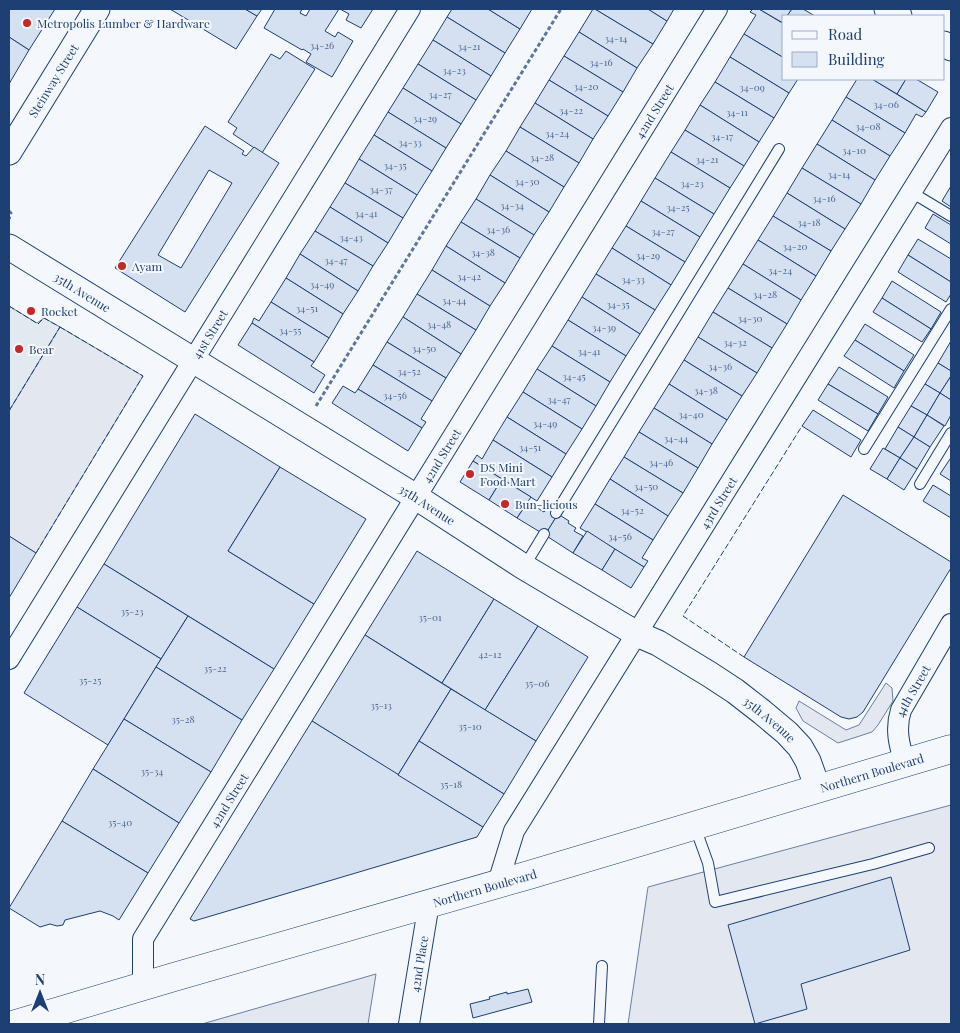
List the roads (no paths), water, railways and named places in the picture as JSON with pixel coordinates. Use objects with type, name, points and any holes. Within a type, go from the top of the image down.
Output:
[{"type":"main road","name":"Northern Boulevard","points":[[16,1024],[951,749]]},
{"type":"street","name":"Steinway Street","points":[[9,152],[97,9]]},
{"type":"street","name":"41st Street","points":[[9,659],[410,9]]},
{"type":"street","name":"42nd Street","points":[[143,986],[143,939],[717,9]]},
{"type":"street","name":"43rd Street","points":[[498,883],[514,831],[951,128]]},
{"type":"street","name":"35th Avenue","points":[[9,247],[416,497],[524,567],[637,634],[658,643],[722,682],[762,712],[800,747],[808,761],[818,789]]},
{"type":"street","name":"44th Street","points":[[905,763],[897,731],[900,710],[951,624]]},
{"type":"street","name":"42nd Place","points":[[409,1024],[429,903]]},
{"type":"lane","points":[[556,513],[779,149]]},
{"type":"lane","points":[[911,192],[951,216]]},
{"type":"lane","points":[[864,449],[951,309]]},
{"type":"lane","points":[[920,484],[951,433]]},
{"type":"lane","points":[[524,567],[544,534]]},
{"type":"lane","points":[[694,826],[708,863],[715,902],[873,864],[929,848]]},
{"type":"lane","points":[[599,1024],[602,966]]},
{"type":"place","name":"Metropolis Lumber & Hardware","points":[[27,23]]},
{"type":"place","name":"Ayam","points":[[122,266]]},
{"type":"place","name":"Rocket","points":[[31,311]]},
{"type":"place","name":"Bear","points":[[19,349]]},
{"type":"place","name":"DS Mini Food Mart","points":[[470,474]]},
{"type":"place","name":"Bun-licious","points":[[505,504]]}]
